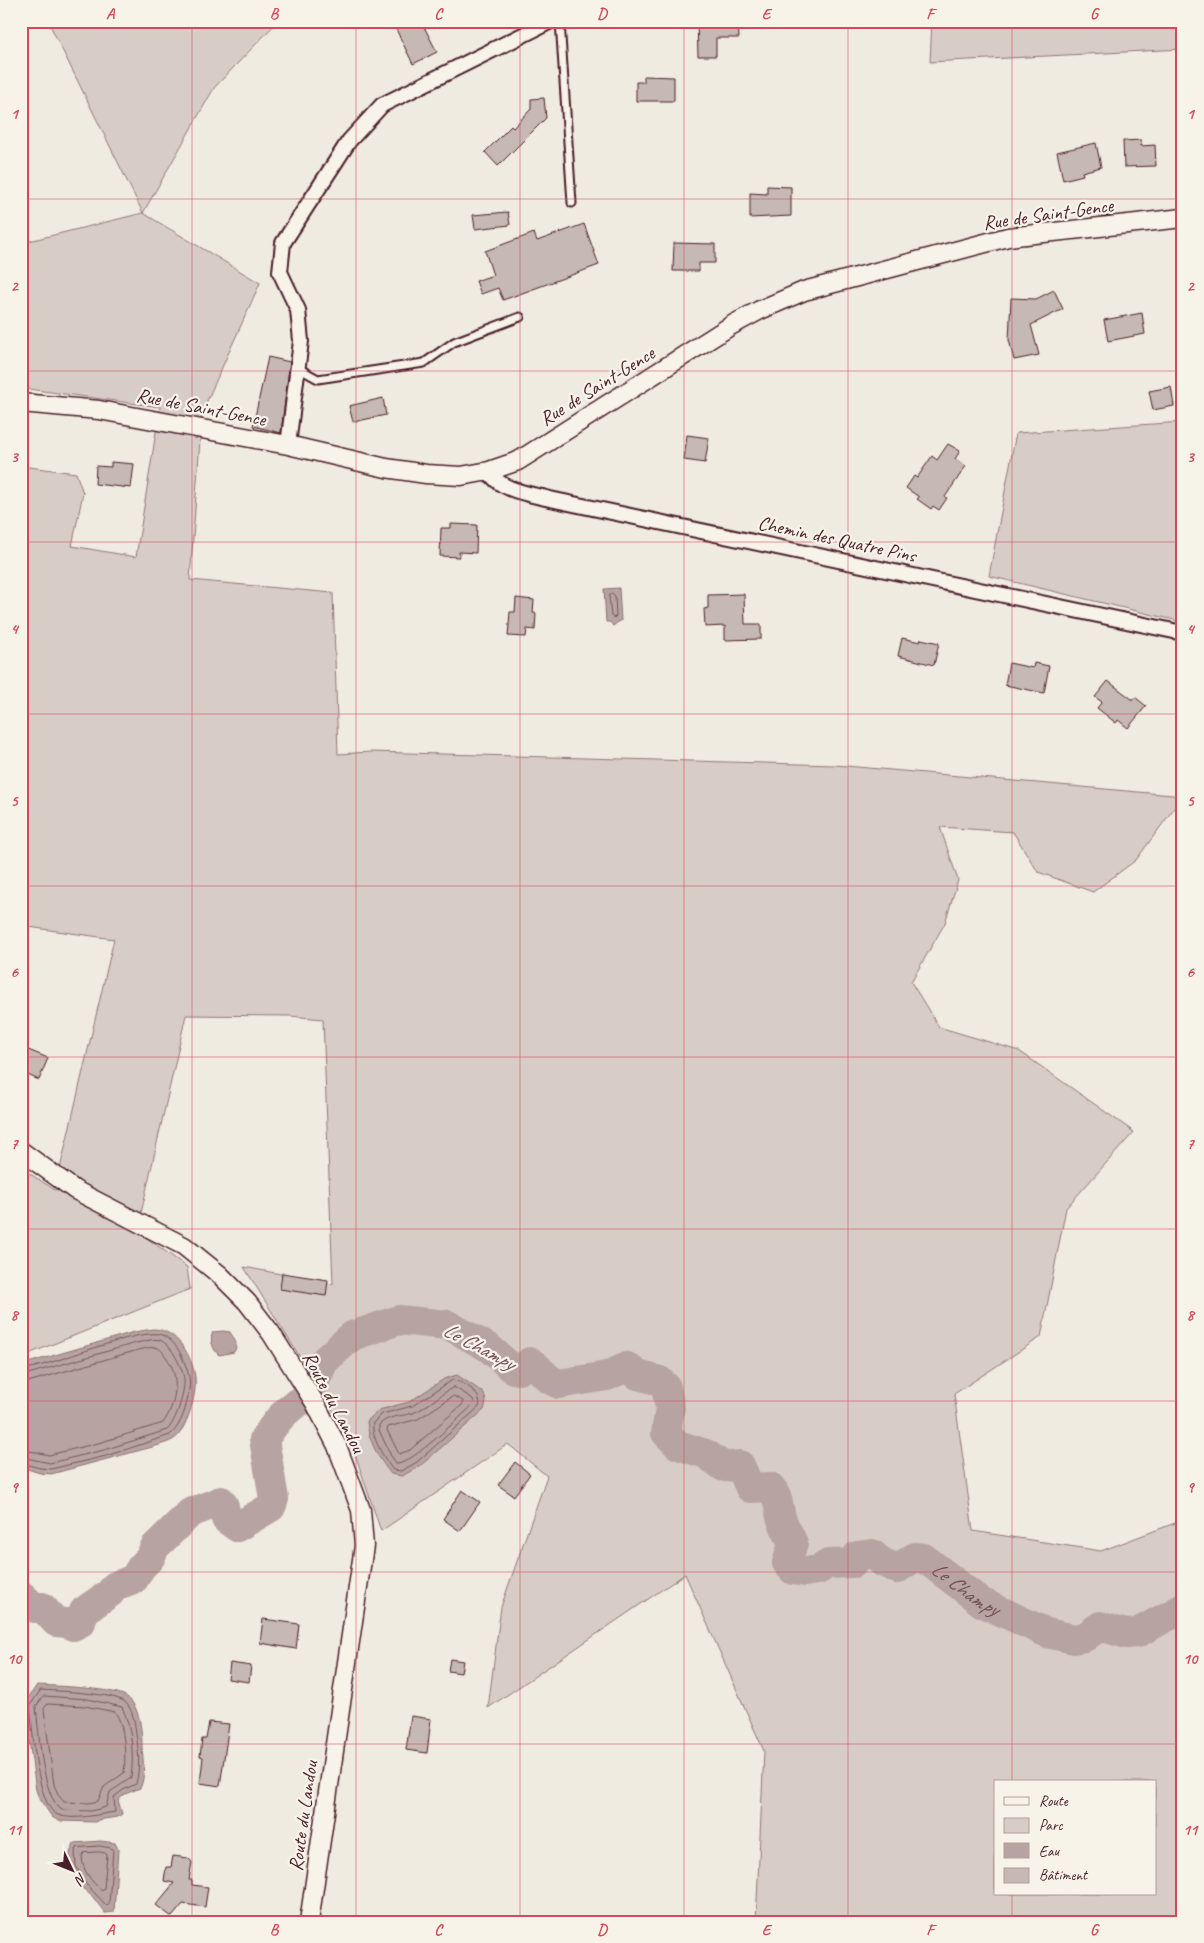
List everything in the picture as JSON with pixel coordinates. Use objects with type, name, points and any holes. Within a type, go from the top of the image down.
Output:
[{"type":"street","points":[[288,445],[301,341],[298,310],[280,272],[283,243],[349,141],[382,105],[550,21]]},
{"type":"street","name":"Rue de Saint-Gence","points":[[21,403],[99,410],[288,445],[377,466],[426,474],[461,476],[489,471],[518,460],[732,325],[760,310],[804,291],[1008,237],[1183,218]]},
{"type":"street","name":"Chemin des Quatre Pins","points":[[489,471],[492,477],[510,488],[550,499],[1183,634]]},
{"type":"street","name":"Route du Landou","points":[[21,1150],[75,1190],[184,1246],[220,1275],[247,1302],[271,1332],[315,1404],[337,1446],[361,1510],[364,1546],[309,1922]]},
{"type":"lane","points":[[560,21],[572,203]]},
{"type":"lane","points":[[298,368],[318,379],[424,363],[454,342],[520,317]]},
{"type":"green space","points":[[48,21],[278,21],[214,88],[143,213]]},
{"type":"green space","points":[[932,21],[1183,21],[1183,49],[930,62]]},
{"type":"green space","points":[[143,213],[260,283],[202,412],[190,580],[333,593],[338,754],[371,752],[835,765],[1183,796],[1136,860],[1093,892],[1038,872],[1013,832],[940,827],[958,880],[945,923],[911,982],[939,1027],[1019,1051],[1134,1132],[1066,1208],[1041,1337],[954,1394],[973,1531],[1101,1551],[1183,1520],[1183,1922],[756,1922],[764,1751],[685,1574],[488,1708],[501,1607],[547,1476],[508,1444],[381,1531],[349,1436],[244,1267],[333,1284],[323,1019],[290,1016],[186,1015],[137,1231],[187,1267],[190,1289],[21,1357],[21,1168],[55,1190],[114,939],[21,926],[21,466],[76,473],[83,493],[72,546],[136,557],[160,407],[21,388],[21,243]]},
{"type":"green space","points":[[1183,422],[1183,622],[989,576],[1016,433]]},
{"type":"water","points":[[619,588],[621,621],[613,626],[610,622],[606,622],[604,589]]},
{"type":"water","points":[[153,1329],[169,1333],[176,1338],[190,1360],[195,1377],[192,1406],[178,1436],[156,1446],[51,1474],[40,1473],[21,1467],[21,1365],[134,1332]]},
{"type":"water","points":[[213,1332],[230,1332],[236,1346],[234,1352],[219,1355],[212,1344],[211,1338]]},
{"type":"water","points":[[457,1375],[484,1393],[486,1402],[484,1410],[420,1466],[402,1476],[391,1474],[382,1462],[369,1436],[367,1421],[379,1410],[409,1402],[444,1379]]},
{"type":"water","points":[[37,1685],[111,1691],[127,1697],[135,1707],[141,1727],[144,1774],[140,1788],[125,1794],[118,1800],[122,1814],[96,1822],[59,1821],[52,1817],[39,1798],[36,1790],[24,1704]]},
{"type":"water","points":[[101,1841],[115,1843],[118,1849],[114,1912],[105,1913],[92,1896],[81,1887],[71,1867],[70,1853],[74,1843]]},
{"type":"building","points":[[392,21],[421,21],[437,52],[413,64]]},
{"type":"building","points":[[697,21],[738,21],[739,38],[716,38],[716,56],[698,56]]},
{"type":"building","points":[[644,76],[674,77],[674,101],[636,101],[636,82],[644,82]]},
{"type":"building","points":[[544,98],[546,118],[498,166],[485,152],[511,126],[513,128],[531,109],[531,99]]},
{"type":"building","points":[[1141,140],[1141,146],[1155,145],[1156,166],[1124,167],[1123,141]]},
{"type":"building","points":[[1096,143],[1101,167],[1082,172],[1083,175],[1063,180],[1057,152]]},
{"type":"building","points":[[767,186],[791,187],[791,216],[750,218],[750,193],[767,194]]},
{"type":"building","points":[[508,212],[510,225],[475,229],[473,215]]},
{"type":"building","points":[[584,224],[599,265],[503,300],[498,288],[481,294],[476,281],[493,275],[485,251],[534,233],[537,241]]},
{"type":"building","points":[[674,243],[715,244],[715,263],[699,263],[699,271],[673,271]]},
{"type":"building","points":[[1054,290],[1063,309],[1031,325],[1039,355],[1014,360],[1009,340],[1011,298],[1036,299]]},
{"type":"building","points":[[1142,313],[1145,334],[1108,341],[1104,320]]},
{"type":"building","points":[[268,357],[290,362],[281,433],[253,426]]},
{"type":"building","points":[[1171,387],[1174,406],[1153,410],[1149,391]]},
{"type":"building","points":[[383,398],[386,415],[353,422],[349,406]]},
{"type":"building","points":[[687,435],[709,438],[705,463],[684,460]]},
{"type":"building","points":[[948,444],[960,451],[955,459],[966,466],[945,497],[947,498],[939,510],[933,506],[931,509],[906,488],[914,476],[917,478],[932,456],[937,460]]},
{"type":"building","points":[[111,462],[134,464],[131,488],[95,484],[96,466],[111,467]]},
{"type":"building","points":[[451,524],[477,525],[476,553],[459,552],[459,557],[440,556],[441,528],[451,528]]},
{"type":"building","points":[[744,594],[745,624],[761,624],[761,639],[725,640],[725,626],[705,627],[704,609],[708,608],[708,595]]},
{"type":"building","points":[[516,598],[534,600],[533,613],[536,613],[535,630],[527,629],[526,637],[508,636],[510,612],[515,612]]},
{"type":"building","points":[[902,638],[920,642],[921,639],[939,643],[934,665],[898,656]]},
{"type":"building","points":[[1009,663],[1033,668],[1034,663],[1049,666],[1044,693],[1005,685]]},
{"type":"building","points":[[1108,681],[1133,700],[1135,697],[1146,706],[1128,728],[1118,720],[1116,723],[1097,708],[1102,702],[1095,697]]},
{"type":"building","points":[[21,1047],[48,1058],[39,1080],[21,1072]]},
{"type":"building","points":[[282,1273],[328,1280],[326,1296],[280,1289]]},
{"type":"building","points":[[515,1462],[530,1474],[514,1496],[498,1485]]},
{"type":"building","points":[[462,1490],[480,1502],[460,1531],[443,1519]]},
{"type":"building","points":[[263,1619],[299,1624],[296,1649],[260,1643]]},
{"type":"building","points":[[450,1659],[463,1661],[461,1673],[448,1671]]},
{"type":"building","points":[[230,1663],[251,1666],[249,1682],[228,1679]]},
{"type":"building","points":[[411,1716],[431,1719],[427,1753],[406,1750]]},
{"type":"building","points":[[209,1722],[229,1724],[220,1786],[200,1783],[203,1757],[200,1756],[202,1739],[206,1739]]},
{"type":"building","points":[[173,1856],[188,1858],[192,1862],[189,1880],[192,1880],[192,1885],[208,1887],[205,1907],[183,1904],[172,1917],[156,1905],[174,1883],[164,1881],[166,1867],[171,1867]]},
{"type":"waterway","name":"Le Champy","points":[[315,1381],[324,1361],[352,1336],[399,1320],[448,1325],[489,1348],[513,1369],[519,1370],[530,1362],[549,1379],[559,1384],[607,1376],[627,1367],[638,1375],[660,1381],[666,1387],[670,1408],[666,1433],[678,1445],[706,1454],[724,1467],[740,1465],[750,1488],[770,1487],[773,1490],[777,1497],[782,1520],[793,1543],[787,1563],[793,1570],[805,1572],[818,1570],[828,1564],[853,1563],[857,1556],[872,1554],[880,1561],[897,1569],[915,1557],[924,1558],[981,1602],[1047,1633],[1074,1639],[1085,1637],[1100,1626],[1126,1634],[1137,1633],[1183,1608]]},
{"type":"waterway","name":"Le Champy","points":[[21,1595],[35,1608],[42,1607],[56,1622],[67,1623],[73,1626],[81,1622],[84,1611],[110,1593],[115,1586],[134,1579],[141,1567],[150,1558],[155,1547],[190,1513],[221,1501],[224,1506],[226,1519],[237,1527],[271,1507],[274,1499],[264,1439],[285,1413],[301,1401]]}]
